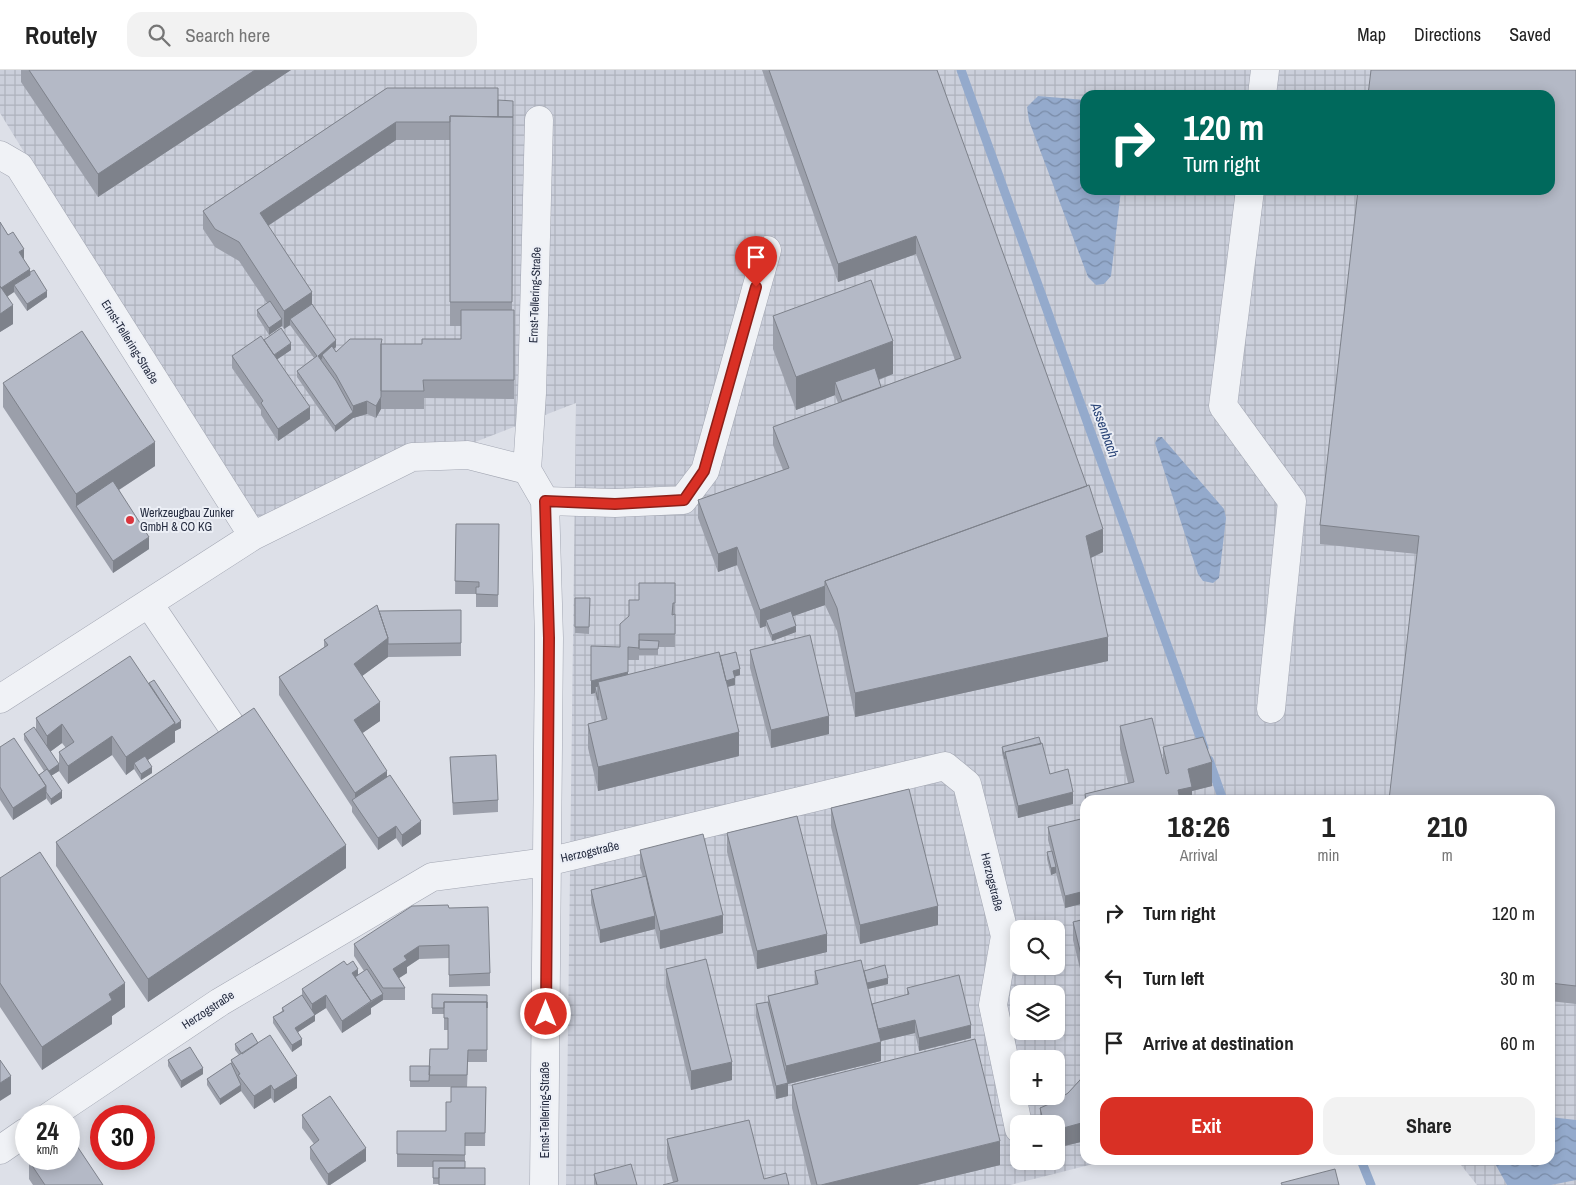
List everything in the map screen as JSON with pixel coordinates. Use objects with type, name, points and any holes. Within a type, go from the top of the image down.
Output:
[{"type":"street","points":[[1263,90],[1265,70]]},
{"type":"street","name":"Ernst-Tellering-Straße","points":[[539,120],[532,394],[528,470],[545,501],[549,638],[544,1185]]},
{"type":"street","name":"Ernst-Tellering-Straße","points":[[0,155],[19,166],[254,536]]},
{"type":"street","points":[[1249,195],[1223,406],[1292,501],[1271,709]]},
{"type":"street","points":[[545,501],[615,504],[684,500],[704,471],[767,250]]},
{"type":"street","points":[[0,699],[254,536],[412,457],[468,455],[528,470]]},
{"type":"street","points":[[149,604],[236,734]]},
{"type":"street","name":"Herzogstraße","points":[[66,1105],[220,1002],[432,877],[547,862],[945,766],[966,784],[1005,936],[993,1005],[1016,1115]]},
{"type":"street","points":[[0,1150],[15,1140]]},
{"type":"shaded area","points":[[0,70],[1576,70],[1576,1185],[1477,1185],[1461,1165],[1555,1165],[1555,795],[1080,795],[1080,1165],[1089,1165],[1010,1185],[566,1185],[576,403],[255,527],[0,113]]},
{"type":"water","points":[[1038,96],[1080,100],[1080,195],[1120,195],[1111,276],[1104,284],[1096,285],[1088,277],[1029,121],[1027,107]]},
{"type":"water","points":[[1158,437],[1162,437],[1224,509],[1226,518],[1219,578],[1213,583],[1203,581],[1198,574],[1155,443]]},
{"type":"water","points":[[1555,1118],[1576,1120],[1576,1180],[1551,1185],[1507,1185],[1496,1165],[1555,1165]]},
{"type":"building","points":[[29,70],[255,70],[98,174]]},
{"type":"building","points":[[769,70],[937,70],[1087,486],[825,581],[825,586],[760,610],[737,547],[718,554],[698,500],[789,468],[773,427],[961,358],[916,236],[838,264]]},
{"type":"building","points":[[1371,70],[1576,70],[1576,986],[1555,984],[1555,795],[1390,795],[1419,536],[1320,525],[1357,195],[1555,195],[1555,90],[1369,90]]},
{"type":"building","points":[[387,88],[498,88],[498,117],[450,116],[450,122],[396,122],[260,213],[312,292],[284,311],[239,242],[215,229],[203,211]]},
{"type":"building","points":[[498,100],[513,101],[513,117],[498,117]]},
{"type":"building","points":[[450,116],[513,117],[512,302],[450,302]]},
{"type":"building","points":[[0,222],[8,235],[13,232],[24,249],[19,252],[30,269],[1,288],[0,286]]},
{"type":"building","points":[[34,270],[47,291],[27,304],[14,285],[30,275],[30,272]]},
{"type":"building","points":[[871,280],[893,341],[796,377],[773,316]]},
{"type":"building","points":[[0,286],[13,305],[0,314]]},
{"type":"building","points":[[270,301],[282,319],[269,328],[257,310]]},
{"type":"building","points":[[312,304],[336,340],[318,356],[336,381],[353,412],[335,426],[297,371],[317,356],[290,319]]},
{"type":"building","points":[[461,310],[514,310],[514,380],[423,380],[424,391],[381,391],[381,344],[422,344],[422,339],[461,339]]},
{"type":"building","points":[[281,328],[291,343],[274,355],[264,340]]},
{"type":"building","points":[[82,331],[155,442],[76,494],[3,383]]},
{"type":"building","points":[[261,336],[310,407],[278,429],[261,403],[263,401],[232,356]]},
{"type":"building","points":[[350,339],[382,339],[381,397],[376,406],[367,401],[353,406],[336,375],[322,355],[332,346],[336,352]]},
{"type":"building","points":[[875,368],[881,387],[842,401],[835,382]]},
{"type":"building","points":[[113,481],[149,537],[113,561],[76,506]]},
{"type":"building","points":[[1089,485],[1103,529],[1086,536],[1108,637],[855,693],[837,608],[825,581]]},
{"type":"building","points":[[456,524],[499,524],[498,595],[476,594],[476,587],[479,587],[479,582],[455,581]]},
{"type":"building","points":[[639,583],[675,583],[675,603],[673,603],[672,615],[675,614],[675,634],[639,634],[639,648],[628,647],[628,672],[591,681],[591,646],[620,647],[620,624],[629,616],[629,600],[639,600]]},
{"type":"building","points":[[575,598],[590,598],[589,627],[575,627]]},
{"type":"building","points":[[377,605],[388,638],[354,664],[380,702],[354,720],[387,771],[355,793],[279,677],[328,645],[324,640]]},
{"type":"building","points":[[461,610],[461,643],[388,644],[388,638],[379,611]]},
{"type":"building","points":[[791,611],[796,626],[772,635],[766,620]]},
{"type":"building","points":[[810,635],[829,716],[771,730],[750,650]]},
{"type":"building","points":[[639,640],[659,641],[658,649],[639,649]]},
{"type":"building","points":[[719,652],[739,732],[598,767],[588,724],[607,719],[598,682]]},
{"type":"building","points":[[736,652],[740,669],[733,671],[735,678],[726,681],[720,656]]},
{"type":"building","points":[[130,656],[175,723],[126,757],[112,736],[68,766],[59,752],[74,742],[62,724],[47,736],[36,718]]},
{"type":"building","points":[[154,680],[181,721],[175,725],[149,683]]},
{"type":"building","points":[[598,686],[598,700],[595,687]]},
{"type":"building","points":[[254,708],[346,845],[148,979],[56,842]]},
{"type":"building","points":[[1152,718],[1166,774],[1169,773],[1163,747],[1203,737],[1212,762],[1188,769],[1192,787],[1178,790],[1179,795],[1085,795],[1134,782],[1120,726]]},
{"type":"building","points":[[34,727],[59,764],[49,771],[24,734]]},
{"type":"building","points":[[1039,737],[1041,744],[1005,752],[1005,759],[1002,747]]},
{"type":"building","points":[[14,738],[46,786],[13,808],[0,787],[0,747]]},
{"type":"building","points":[[1042,743],[1050,774],[1068,769],[1073,792],[1018,806],[1005,752]]},
{"type":"building","points":[[496,755],[498,800],[453,803],[450,757]]},
{"type":"building","points":[[145,756],[152,767],[141,774],[134,763]]},
{"type":"building","points":[[47,769],[62,791],[51,799],[39,775]]},
{"type":"building","points":[[390,775],[421,821],[402,835],[396,826],[378,838],[352,800]]},
{"type":"building","points":[[909,789],[938,906],[860,925],[831,808]]},
{"type":"building","points":[[797,816],[827,934],[757,951],[727,833]]},
{"type":"building","points":[[1080,819],[1080,892],[1065,896],[1048,827]]},
{"type":"building","points":[[703,834],[723,915],[660,931],[640,850]]},
{"type":"building","points":[[1052,851],[1056,867],[1051,868],[1047,852]]},
{"type":"building","points":[[40,852],[125,983],[109,994],[112,1000],[42,1047],[0,983],[0,878]]},
{"type":"building","points":[[646,876],[655,916],[600,930],[591,890]]},
{"type":"building","points":[[448,905],[449,908],[488,907],[490,973],[449,975],[449,945],[419,946],[404,956],[407,960],[393,969],[405,988],[383,988],[354,944],[412,906]]},
{"type":"building","points":[[1080,920],[1080,951],[1073,922]]},
{"type":"building","points":[[706,959],[732,1062],[691,1071],[666,969]]},
{"type":"building","points":[[861,960],[881,1042],[786,1066],[768,996],[818,984],[815,971]]},
{"type":"building","points":[[344,961],[347,965],[353,961],[358,969],[352,973],[371,1001],[342,1021],[326,995],[312,1004],[302,989]]},
{"type":"building","points":[[885,965],[888,978],[867,983],[864,971]]},
{"type":"building","points":[[367,969],[383,994],[371,1001],[355,977]]},
{"type":"building","points":[[959,975],[971,1025],[919,1038],[915,1020],[878,1029],[872,1004],[909,994],[907,988]]},
{"type":"building","points":[[432,994],[487,995],[487,1002],[444,1002],[444,1008],[432,1008]]},
{"type":"building","points":[[302,995],[315,1015],[295,1028],[302,1039],[292,1045],[273,1017],[284,1011],[282,1008]]},
{"type":"building","points":[[444,1002],[487,1002],[487,1050],[468,1050],[467,1075],[429,1075],[430,1049],[448,1049],[448,1018],[444,1018]]},
{"type":"building","points":[[768,1002],[788,1083],[776,1086],[756,1004]]},
{"type":"building","points":[[252,1033],[258,1043],[242,1054],[235,1044]]},
{"type":"building","points":[[270,1035],[297,1076],[274,1090],[271,1085],[254,1096],[238,1075],[240,1074],[231,1060]]},
{"type":"building","points":[[975,1039],[1000,1141],[817,1185],[792,1085]]},
{"type":"building","points":[[190,1047],[203,1068],[181,1081],[168,1060]]},
{"type":"building","points":[[0,1060],[11,1076],[0,1083]]},
{"type":"building","points":[[231,1063],[241,1085],[220,1099],[207,1079]]},
{"type":"building","points":[[410,1066],[430,1066],[429,1081],[410,1081]]},
{"type":"building","points":[[1080,1080],[1080,1123],[1065,1128],[1065,1115],[1042,1115],[1040,1108],[1047,1105],[1065,1105],[1065,1095]]},
{"type":"building","points":[[451,1087],[486,1087],[485,1133],[465,1133],[465,1155],[397,1154],[397,1131],[446,1131],[446,1102],[451,1102]]},
{"type":"building","points":[[330,1096],[366,1148],[328,1174],[310,1147],[319,1140],[302,1115]]},
{"type":"building","points":[[749,1120],[764,1179],[786,1173],[789,1185],[663,1185],[678,1181],[667,1139]]},
{"type":"building","points":[[80,1150],[90,1166],[90,1170],[93,1170],[103,1185],[45,1185],[35,1170],[80,1170]]},
{"type":"building","points":[[433,1161],[465,1161],[465,1168],[439,1168],[439,1178],[433,1178]]},
{"type":"building","points":[[631,1164],[637,1185],[597,1185],[594,1174]]},
{"type":"building","points":[[439,1168],[485,1168],[485,1185],[439,1185]]},
{"type":"building","points":[[1335,1169],[1339,1185],[1282,1185],[1281,1183]]},
{"type":"waterway","name":"Assenbach","points":[[961,70],[1204,748]]},
{"type":"waterway","name":"Assenbach","points":[[1209,760],[1221,795]]},
{"type":"waterway","name":"Assenbach","points":[[1363,1165],[1371,1185]]},
{"type":"place","name":"Werkzeugbau Zunker GmbH & CO KG","points":[[130,520]]},
{"type":"route","points":[[546,1014],[549,638],[545,501],[615,504],[684,500],[704,471],[756,287]]}]
